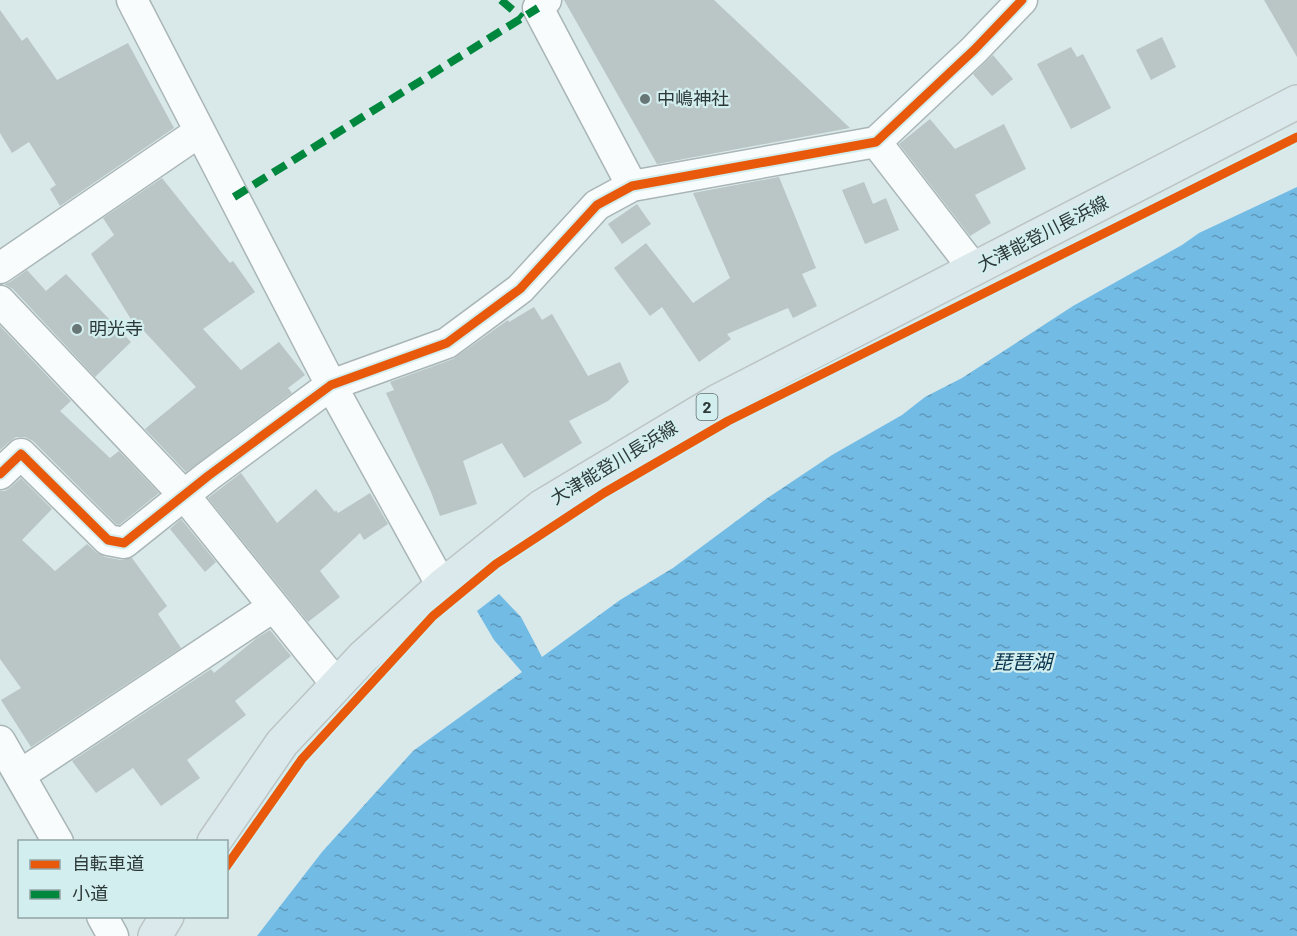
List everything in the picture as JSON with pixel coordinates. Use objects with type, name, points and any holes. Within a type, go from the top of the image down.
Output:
[{"type":"main road","name":"大津能登川長浜線","points":[[215,840],[282,743],[363,657],[442,586],[541,507],[708,407],[1297,102]]},
{"type":"main road","points":[[155,936],[166,918]]},
{"type":"street","points":[[132,0],[331,385],[442,586]]},
{"type":"street","points":[[546,0],[538,8],[632,186]]},
{"type":"street","points":[[0,474],[21,454],[108,540],[124,543],[331,385],[447,343],[520,289],[597,205],[632,186],[876,142],[974,50],[1022,0]]},
{"type":"street","points":[[0,268],[200,132]]},
{"type":"street","points":[[876,142],[974,269]]},
{"type":"street","points":[[0,301],[184,495],[337,685]]},
{"type":"street","points":[[20,775],[273,606]]},
{"type":"street","points":[[0,741],[57,840]]},
{"type":"street","points":[[103,918],[113,936]]},
{"type":"water","name":"琵琶湖","points":[[1297,187],[1297,936],[257,936],[322,852],[413,751],[522,672],[494,640],[477,611],[499,594],[521,617],[542,657],[620,600],[673,568],[766,499],[832,455],[902,415],[925,397],[962,378],[1073,306],[1182,245],[1199,233]]},
{"type":"building","points":[[564,0],[714,0],[850,128],[657,164]]},
{"type":"building","points":[[1264,0],[1297,0],[1297,57]]},
{"type":"building","points":[[0,10],[22,41],[27,37],[57,80],[128,43],[174,128],[60,206],[50,189],[56,185],[29,142],[12,153],[0,133]]},
{"type":"building","points":[[1162,37],[1176,67],[1151,80],[1136,50]]},
{"type":"building","points":[[1071,47],[1077,57],[1083,54],[1111,108],[1071,129],[1037,64]]},
{"type":"building","points":[[993,55],[1013,79],[992,96],[973,74]]},
{"type":"building","points":[[930,119],[955,149],[1004,124],[1026,169],[975,195],[991,223],[970,236],[899,144]]},
{"type":"building","points":[[779,177],[816,268],[802,274],[817,306],[793,318],[788,308],[727,334],[731,339],[699,362],[662,307],[650,316],[614,268],[646,243],[693,303],[730,278],[693,193]]},
{"type":"building","points":[[162,178],[230,263],[233,261],[255,292],[203,329],[241,370],[279,342],[305,375],[288,388],[292,393],[186,472],[145,429],[196,387],[143,330],[140,334],[91,254],[114,235],[103,218]]},
{"type":"building","points":[[864,182],[873,204],[886,198],[899,230],[865,244],[842,190]]},
{"type":"building","points":[[637,204],[651,224],[622,244],[608,224]]},
{"type":"building","points":[[27,270],[46,291],[66,274],[131,342],[95,377],[13,289],[4,284]]},
{"type":"building","points":[[534,307],[542,320],[552,314],[588,376],[620,362],[629,382],[608,401],[569,421],[582,443],[524,478],[502,443],[463,461],[477,504],[440,516],[386,393],[394,390],[390,382],[453,359],[508,320],[509,322]]},
{"type":"building","points":[[0,326],[71,401],[60,411],[110,458],[119,451],[159,493],[119,525],[33,441],[25,437],[16,437],[0,450]]},
{"type":"building","points":[[241,473],[277,523],[316,489],[338,513],[370,493],[388,524],[364,540],[360,533],[320,571],[340,597],[308,622],[208,498]]},
{"type":"building","points":[[21,478],[52,509],[22,540],[55,571],[87,544],[105,557],[121,560],[132,558],[167,606],[158,614],[181,648],[31,747],[1,700],[21,688],[0,659],[0,491],[5,491]]},
{"type":"building","points":[[181,519],[216,562],[205,572],[170,529]]},
{"type":"building","points":[[270,630],[291,656],[235,701],[246,715],[187,760],[200,778],[161,806],[133,768],[96,793],[72,761],[211,669],[214,673]]},
{"type":"marked path","points":[[501,0],[522,18]]},
{"type":"marked path","points":[[234,197],[538,8]]},
{"type":"cycle path","points":[[0,474],[21,454],[108,540],[124,543],[208,476],[331,385],[447,343],[520,289],[597,205],[632,186],[876,142],[974,50],[1022,0]]},
{"type":"cycle path","points":[[228,864],[302,759],[433,616],[496,564],[604,493],[728,421],[1297,137]]},
{"type":"place","name":"中嶋神社","points":[[645,99]]},
{"type":"place","name":"明光寺","points":[[77,329]]}]
